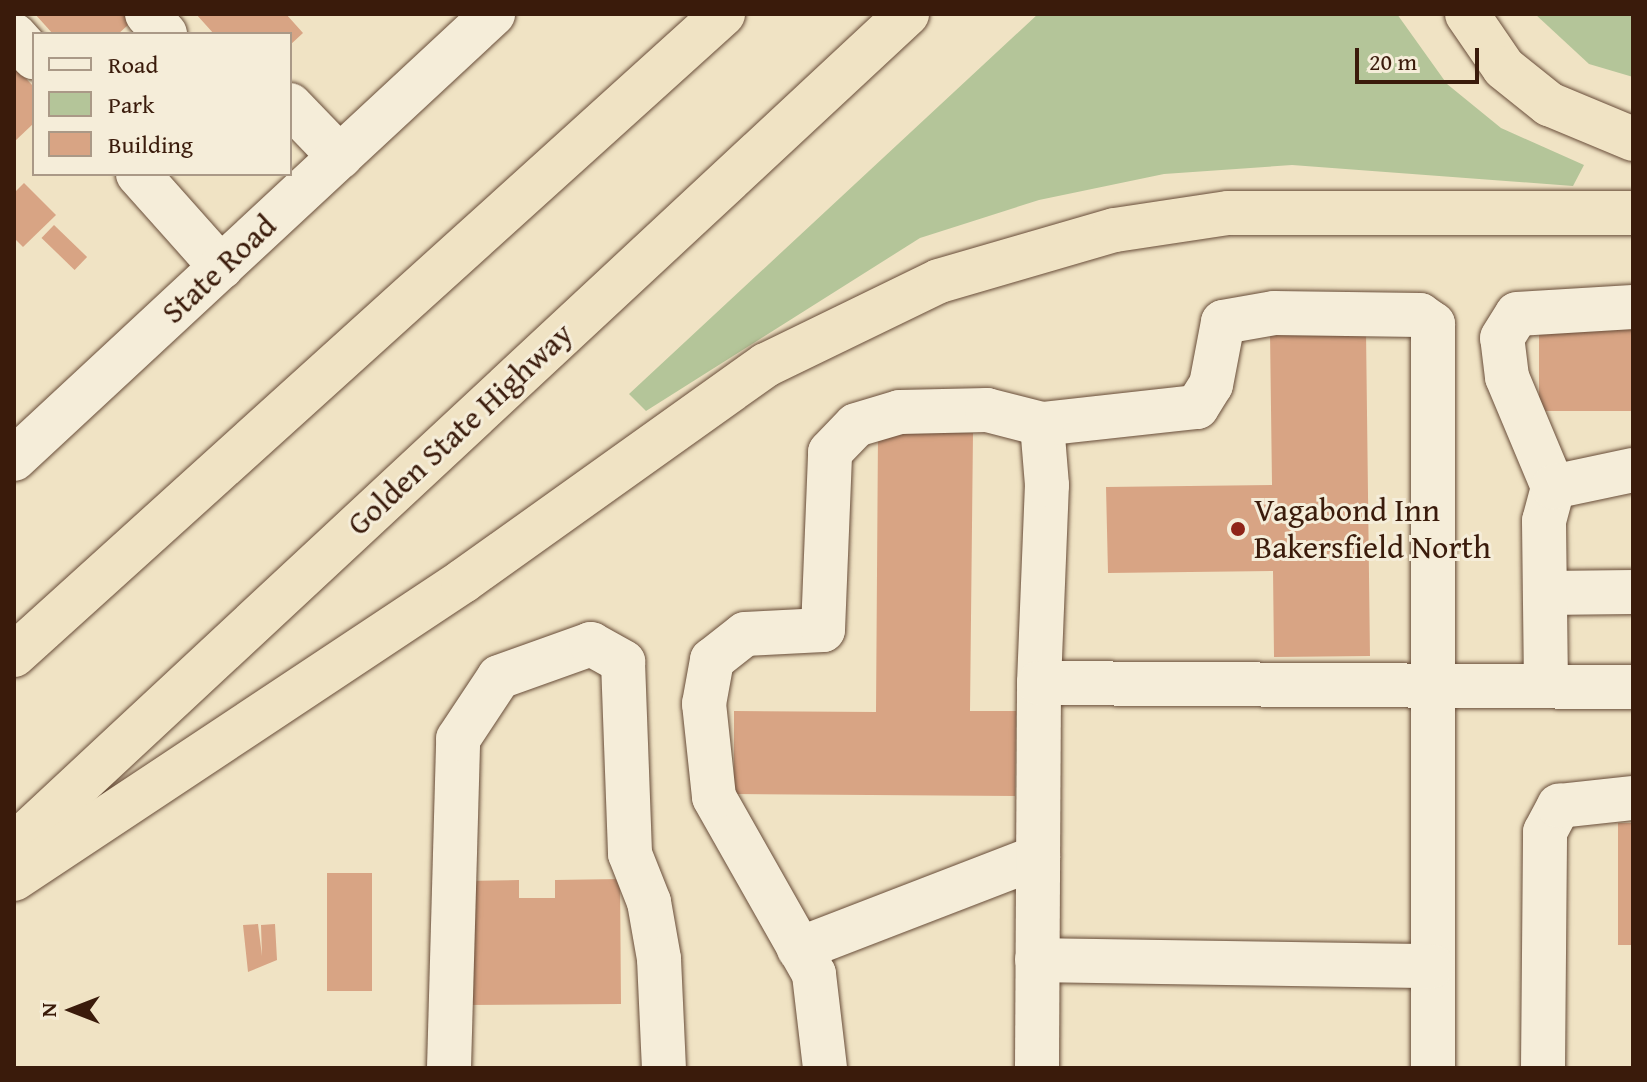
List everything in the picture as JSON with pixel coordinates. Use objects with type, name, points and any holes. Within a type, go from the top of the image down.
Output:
[{"type":"highway","points":[[445,266],[699,14]]},
{"type":"highway","points":[[14,655],[723,14]]},
{"type":"highway","name":"Golden State Highway","points":[[14,845],[907,14]]},
{"type":"highway","points":[[1467,14],[1504,68],[1549,104],[1633,139]]},
{"type":"highway","points":[[14,879],[463,581],[766,365],[939,281],[1115,230],[1228,213],[1633,213]]},
{"type":"street","points":[[147,14],[163,32]]},
{"type":"street","name":"State Road","points":[[14,459],[489,15]]},
{"type":"street","points":[[14,35],[32,55]]},
{"type":"street","points":[[292,107],[340,157]]},
{"type":"street","points":[[140,176],[221,267]]},
{"type":"street","points":[[1546,686],[1544,521],[1553,487],[1507,377],[1502,338],[1517,314],[1633,307]]},
{"type":"street","points":[[825,1068],[814,974],[714,797],[704,704],[712,660],[745,634],[823,630],[830,452],[856,425],[900,412],[987,410],[1042,424],[1197,407],[1211,385],[1223,322],[1274,313],[1420,315],[1433,324],[1429,686],[1433,1068]]},
{"type":"street","points":[[1037,1068],[1039,683],[1047,485],[1042,424]]},
{"type":"street","points":[[1553,487],[1633,470]]},
{"type":"street","points":[[1545,593],[1633,592]]},
{"type":"street","points":[[449,1068],[458,739],[499,677],[591,644],[623,662],[630,854],[649,902],[659,959],[664,1068]]},
{"type":"street","points":[[1039,683],[1633,687]]},
{"type":"street","points":[[1543,1068],[1545,832],[1559,806],[1633,798]]},
{"type":"street","points":[[799,949],[1038,857]]},
{"type":"street","points":[[1037,960],[1432,966]]},
{"type":"green space","points":[[1038,14],[1397,14],[1447,84],[1501,128],[1584,165],[1573,186],[1292,165],[1164,174],[1039,200],[920,238],[646,411],[629,394]]},
{"type":"green space","points":[[1535,14],[1633,14],[1633,77],[1589,64]]},
{"type":"building","points":[[35,14],[135,14],[137,17],[120,32],[51,32]]},
{"type":"building","points":[[196,14],[286,14],[303,33],[292,43],[292,32],[212,32]]},
{"type":"building","points":[[14,66],[32,85],[32,125],[14,142]]},
{"type":"building","points":[[24,183],[56,215],[23,247],[14,238],[14,193]]},
{"type":"building","points":[[54,225],[87,257],[75,270],[41,238]]},
{"type":"building","points":[[1539,316],[1633,316],[1633,411],[1539,411]]},
{"type":"building","name":"Vagabond Inn Bakersfield North","points":[[1366,331],[1370,656],[1274,657],[1273,571],[1108,573],[1106,487],[1272,485],[1270,332]]},
{"type":"building","points":[[878,433],[973,433],[970,711],[1016,711],[1015,796],[734,794],[734,711],[876,712]]},
{"type":"building","points":[[1618,823],[1633,823],[1633,945],[1618,945]]},
{"type":"building","points":[[327,873],[372,873],[372,991],[327,991]]},
{"type":"building","points":[[620,879],[621,1004],[465,1005],[463,881],[519,880],[519,898],[555,898],[555,880]]},
{"type":"building","points":[[258,924],[262,956],[261,925],[275,924],[277,960],[248,972],[243,925]]},
{"type":"place","name":"Vagabond Inn Bakersfield North","points":[[1238,529]]}]
